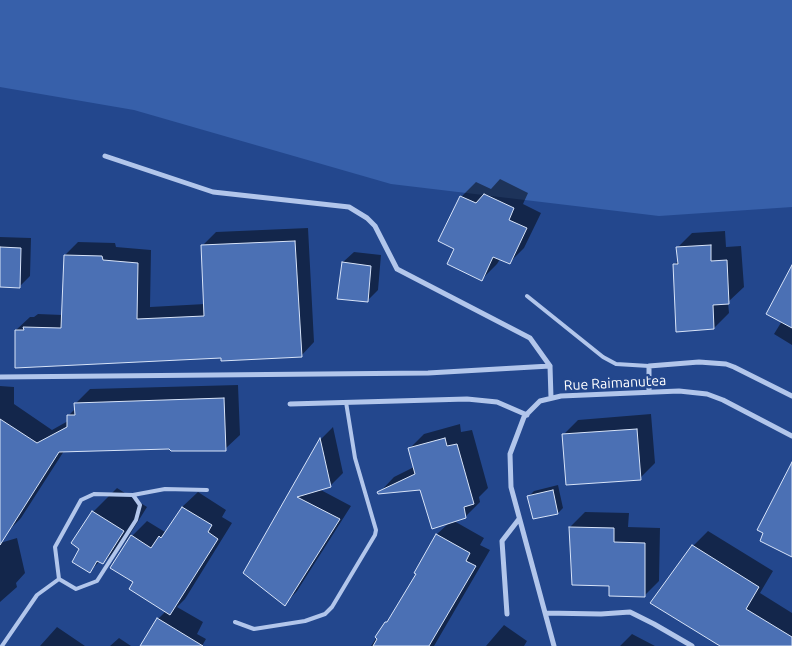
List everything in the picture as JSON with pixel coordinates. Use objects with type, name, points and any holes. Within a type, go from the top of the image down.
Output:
[{"type":"street","points":[[105,156],[213,192],[349,207],[367,218],[375,226],[398,269],[530,338],[550,366],[551,398]]},
{"type":"street","points":[[649,392],[649,366],[699,362],[726,364],[792,396]]},
{"type":"street","points":[[0,377],[428,373],[550,366]]},
{"type":"street","name":"Rue Raimanutea","points":[[554,646],[511,487],[510,454],[524,417],[540,402],[560,396],[679,391],[707,394],[792,436]]},
{"type":"street","points":[[290,404],[467,399],[497,402],[527,415]]},
{"type":"street","points":[[507,614],[502,541],[519,519]]},
{"type":"street","points":[[545,613],[630,612],[692,646]]},
{"type":"lane","points":[[527,296],[603,357],[616,364],[649,366]]},
{"type":"lane","points":[[235,622],[254,629],[305,621],[325,614],[332,607],[375,534],[376,530],[355,458],[346,402]]},
{"type":"lane","points":[[59,579],[55,547],[81,500],[94,494],[133,494],[165,489],[207,490]]},
{"type":"lane","points":[[59,579],[76,589],[97,581],[136,520],[140,505],[133,494]]},
{"type":"lane","points":[[2,646],[37,594],[59,579]]},
{"type":"shaded area","points":[[0,0],[792,0],[792,207],[659,216],[391,184],[134,110],[0,87]]},
{"type":"building","points":[[484,194],[514,208],[509,220],[527,228],[510,264],[493,257],[482,281],[447,264],[454,249],[438,241],[460,196],[476,203]]},
{"type":"building","points":[[295,241],[302,357],[221,361],[221,358],[15,368],[15,330],[24,330],[23,327],[61,328],[64,255],[102,256],[103,260],[138,263],[137,319],[204,316],[201,245]]},
{"type":"building","points":[[711,245],[711,261],[727,260],[729,304],[713,305],[714,329],[676,332],[673,264],[678,264],[676,247]]},
{"type":"building","points":[[0,247],[21,248],[20,288],[0,287]]},
{"type":"building","points":[[342,262],[371,266],[368,302],[337,299]]},
{"type":"building","points":[[792,265],[792,328],[766,314]]},
{"type":"building","points":[[224,398],[226,451],[171,451],[169,449],[59,452],[0,545],[0,419],[37,443],[67,427],[67,415],[75,415],[74,403]]},
{"type":"building","points":[[637,429],[641,480],[566,485],[562,434]]},
{"type":"building","points":[[320,438],[331,487],[297,497],[340,519],[285,606],[243,573]]},
{"type":"building","points":[[445,438],[447,446],[457,444],[474,504],[464,507],[466,518],[432,529],[420,490],[378,494],[377,492],[415,474],[408,448]]},
{"type":"building","points":[[792,462],[792,557],[760,541],[763,533],[757,530]]},
{"type":"building","points":[[553,490],[558,514],[533,519],[527,496]]},
{"type":"building","points":[[182,507],[212,525],[208,532],[218,539],[170,615],[129,589],[133,582],[110,568],[131,535],[151,548],[159,536],[161,538]]},
{"type":"building","points":[[92,511],[124,531],[103,564],[97,561],[90,573],[72,562],[79,549],[71,543]]},
{"type":"building","points":[[569,527],[614,528],[614,542],[645,543],[645,597],[609,596],[609,586],[572,585]]},
{"type":"building","points":[[436,534],[470,553],[466,561],[476,566],[429,646],[373,646],[377,639],[375,637],[385,622],[387,622],[416,574],[414,573]]},
{"type":"building","points":[[692,545],[759,587],[746,609],[792,637],[792,646],[720,646],[650,603]]},
{"type":"building","points":[[157,618],[203,646],[140,646]]}]
